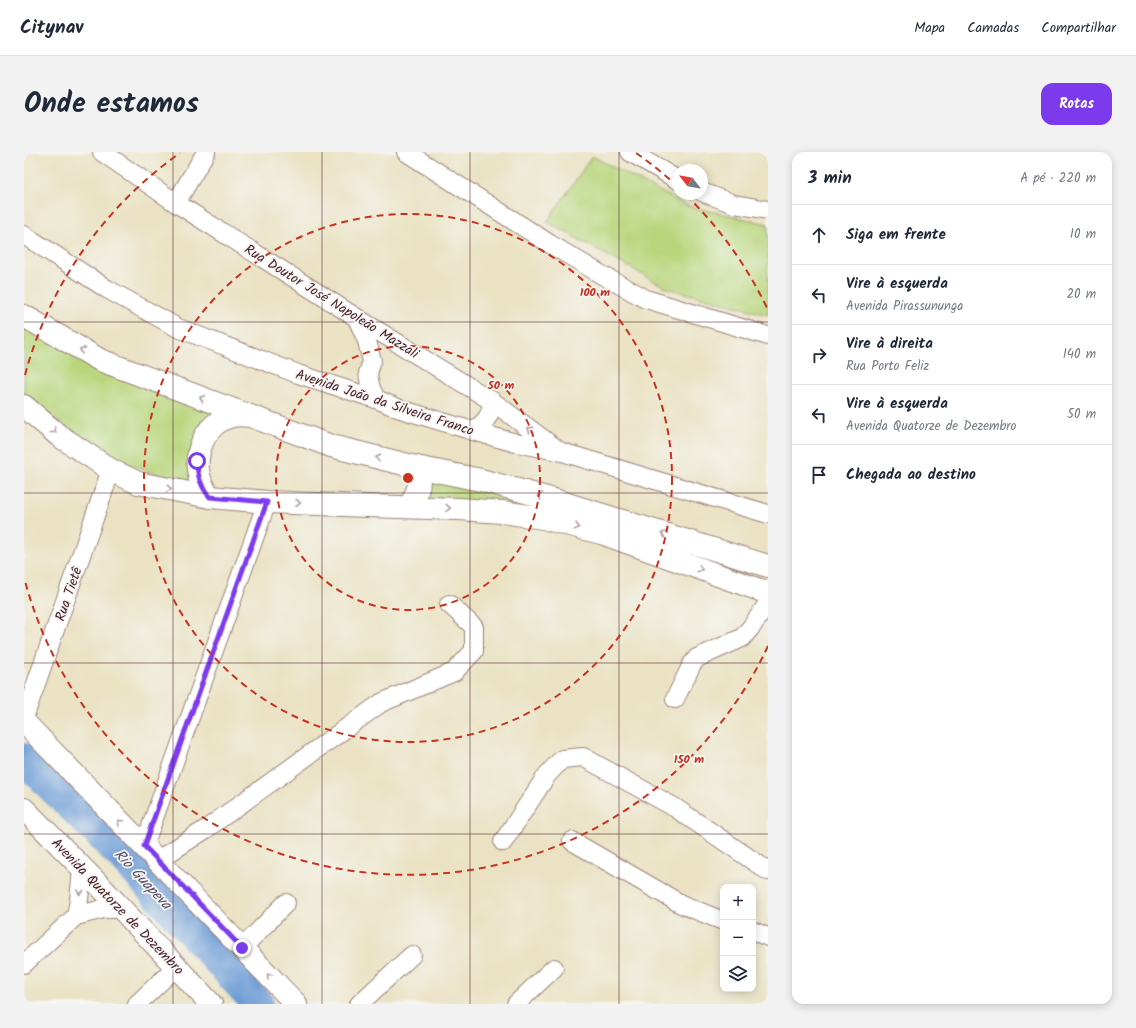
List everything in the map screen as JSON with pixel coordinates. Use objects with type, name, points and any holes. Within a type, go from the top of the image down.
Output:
[{"type":"main road","points":[[24,316],[100,360],[331,446],[416,467],[482,480],[550,499],[768,566]]},
{"type":"main road","points":[[24,406],[58,435],[111,470],[138,483],[210,497],[267,502],[502,512],[543,518],[601,534],[768,593]]},
{"type":"main road","points":[[210,497],[200,483],[197,468],[198,453],[204,439],[213,427],[226,419],[241,414],[254,417]]},
{"type":"main road","points":[[409,507],[416,496],[419,486],[420,478],[416,467]]},
{"type":"main road","points":[[24,722],[296,1004]]},
{"type":"main road","name":"Avenida Quatorze de Dezembro","points":[[24,809],[122,909],[211,1004]]},
{"type":"street","points":[[176,202],[206,152]]},
{"type":"street","points":[[406,152],[550,244],[646,299],[768,336]]},
{"type":"street","points":[[630,152],[672,176]]},
{"type":"street","name":"Rua Doutor José Napoleão Mazzali","points":[[106,153],[176,202],[357,318],[492,401],[562,452]]},
{"type":"street","points":[[708,194],[734,204],[768,210]]},
{"type":"street","name":"Avenida João da Silveira Franco","points":[[24,235],[107,289],[178,328],[298,374],[376,399],[400,409],[473,431],[516,443],[562,452],[768,514]]},
{"type":"street","points":[[357,318],[367,341],[372,361]]},
{"type":"street","points":[[376,399],[370,386],[368,373],[372,361],[380,353],[392,350],[410,350]]},
{"type":"street","points":[[473,431],[485,422],[491,411],[492,401]]},
{"type":"street","name":"Rua Tietê","points":[[24,718],[111,470]]},
{"type":"street","points":[[151,853],[267,502]]},
{"type":"street","points":[[675,699],[692,664],[697,658],[742,638],[768,603]]},
{"type":"street","points":[[151,853],[206,829],[381,702],[454,672],[474,652],[474,627],[449,604]]},
{"type":"street","points":[[503,842],[547,775],[562,760],[582,757],[674,806],[768,871]]},
{"type":"street","points":[[572,841],[681,904],[721,920]]},
{"type":"street","points":[[76,916],[82,868]]},
{"type":"street","points":[[242,948],[286,903]]},
{"type":"street","points":[[24,964],[76,916],[103,910],[122,909]]},
{"type":"street","points":[[756,933],[768,937]]},
{"type":"street","points":[[359,1004],[412,955]]},
{"type":"street","points":[[136,1004],[176,967]]},
{"type":"street","points":[[516,1004],[554,968]]},
{"type":"green space","points":[[592,156],[672,198],[672,200],[676,200],[688,206],[768,224],[768,315],[667,288],[547,222]]},
{"type":"green space","points":[[24,325],[219,413],[195,486],[133,466],[102,451],[45,412],[24,394]]},
{"type":"green space","points":[[428,473],[629,531],[426,497]]},
{"type":"waterway","name":"Rio Guapeva","points":[[24,759],[120,854],[258,1004]]},
{"type":"route","points":[[197,461],[200,483],[210,497],[267,502],[144,846],[242,948]]}]
